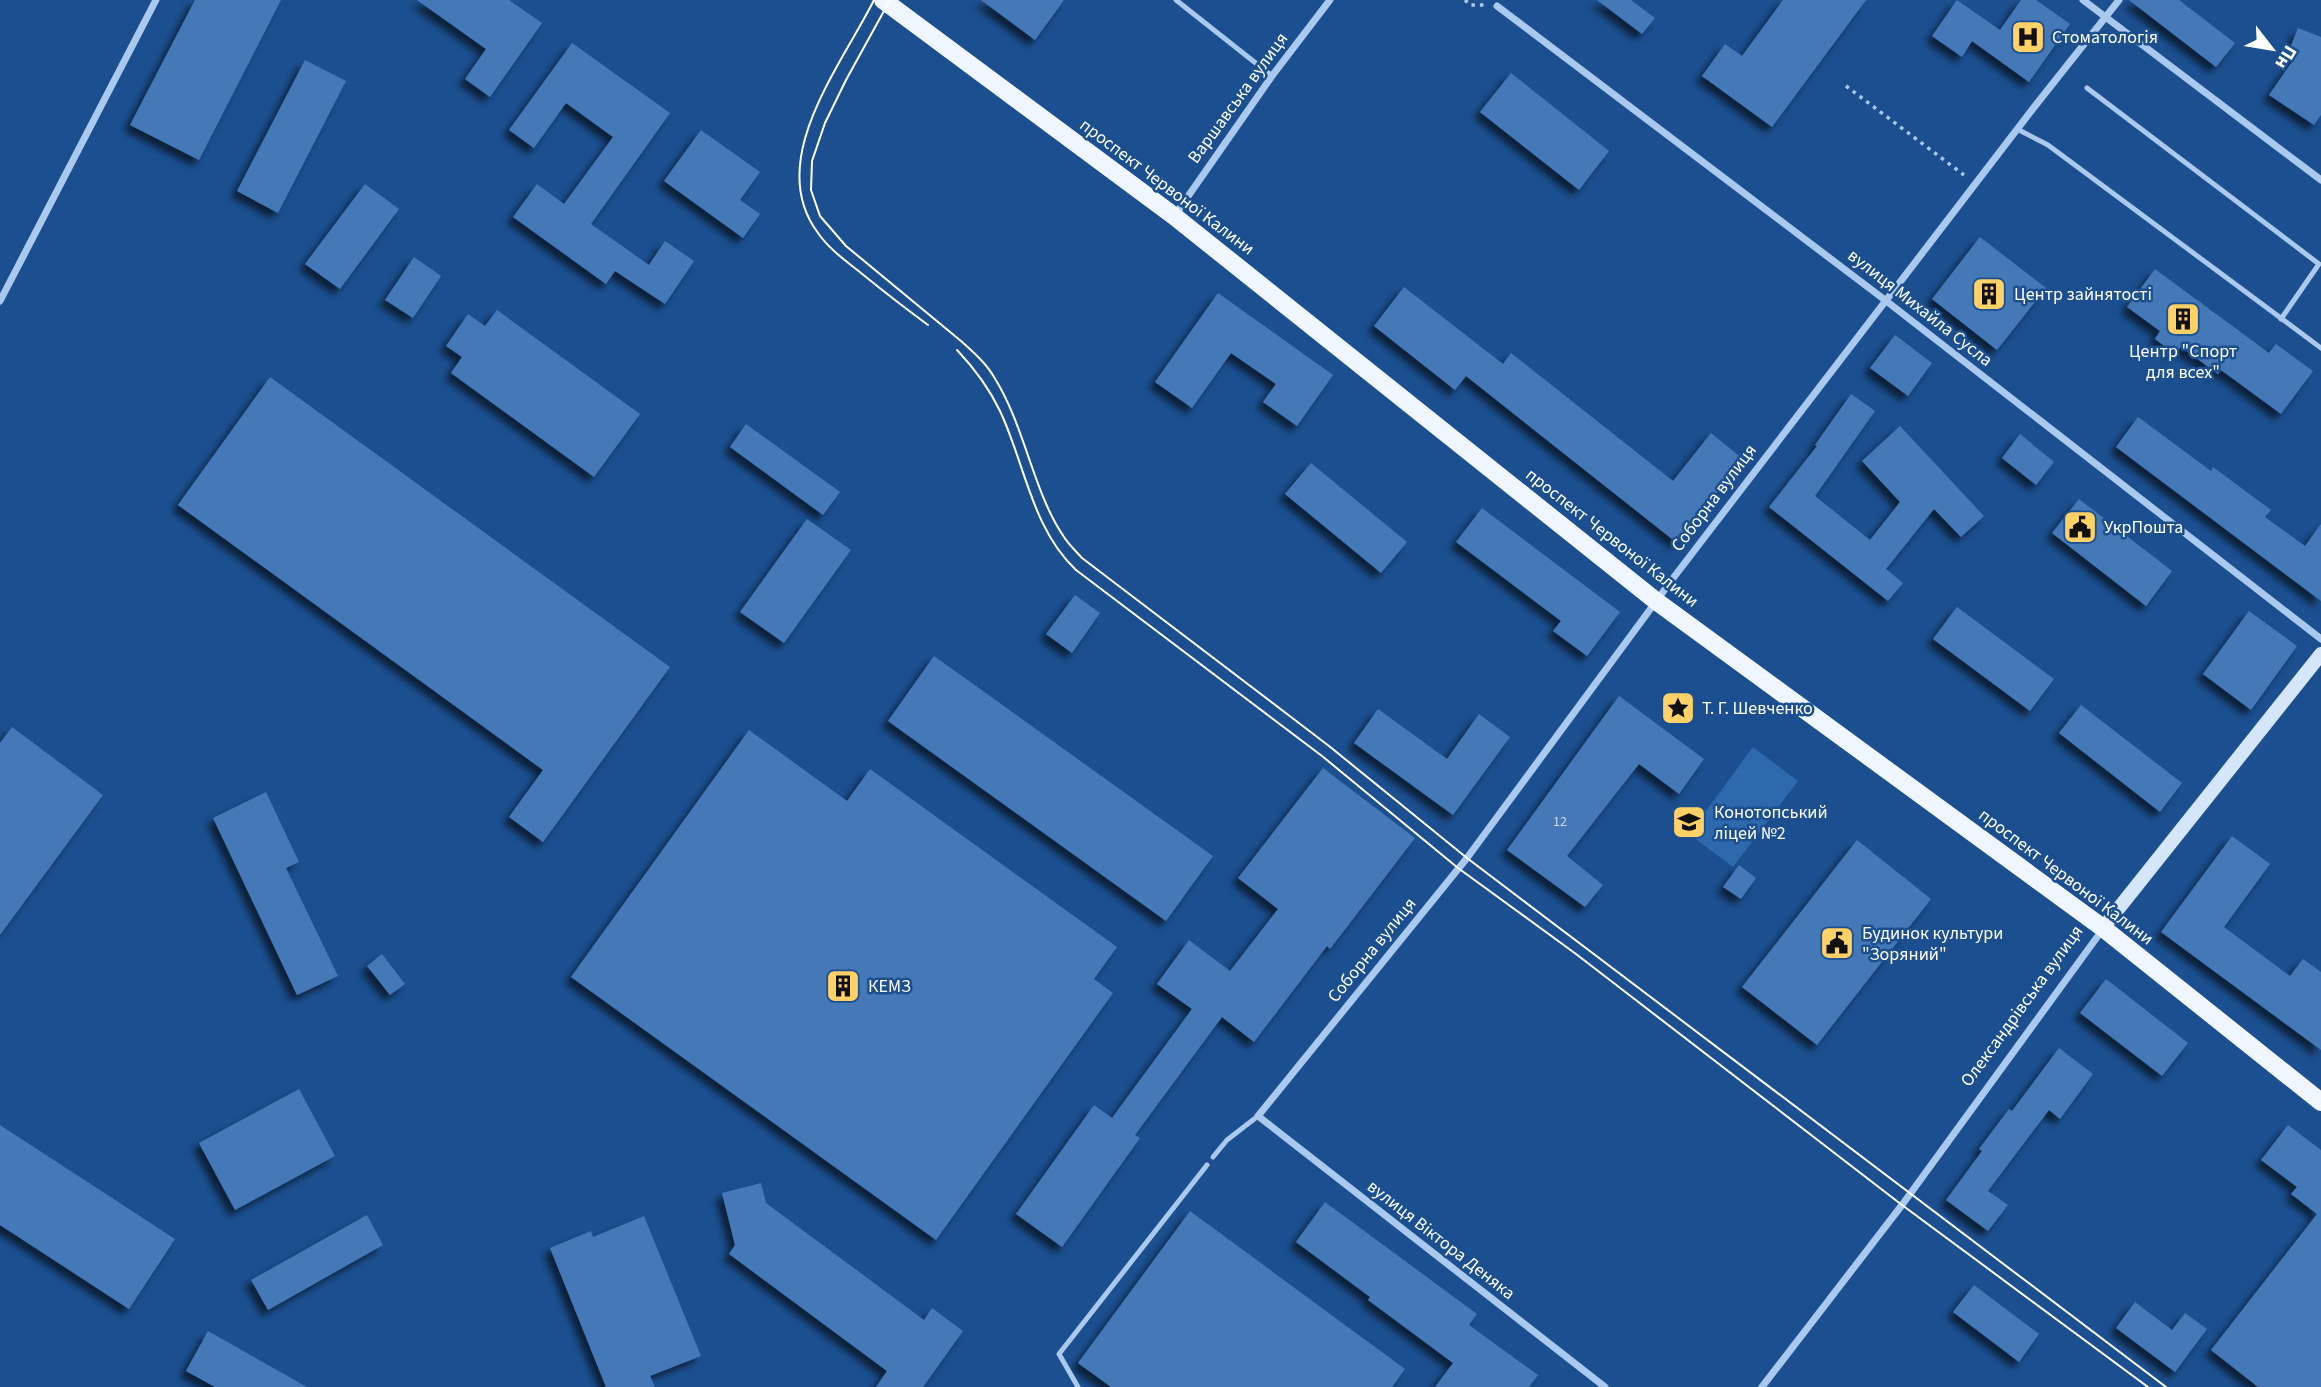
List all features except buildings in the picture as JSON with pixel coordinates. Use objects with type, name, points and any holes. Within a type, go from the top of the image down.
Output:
[{"type":"main road","name":"проспект Червоної Калини","points":[[883,0],[1174,216],[1656,601],[2103,928],[2321,1102]]},
{"type":"main road","name":"Олександрівська вулиця","points":[[2103,928],[2321,654]]},
{"type":"street","points":[[0,301],[156,0]]},
{"type":"street","name":"Варшавська вулиця","points":[[1174,216],[1272,76],[1330,0]]},
{"type":"street","points":[[2083,0],[2321,180]]},
{"type":"street","name":"Соборна вулиця","points":[[1258,1116],[1466,858],[1656,601],[1885,300],[2119,0]]},
{"type":"street","name":"вулиця Михайла Сусла","points":[[1497,6],[1885,300],[2321,639]]},
{"type":"street","name":"Олександрівська вулиця","points":[[1762,1387],[1902,1205],[2103,928]]},
{"type":"street","name":"вулиця Віктора Деняка","points":[[1258,1116],[1605,1387]]},
{"type":"lane","points":[[1175,0],[1272,76]]},
{"type":"lane","points":[[2087,88],[2319,264],[2281,318]]},
{"type":"lane","points":[[2017,129],[2048,145],[2321,348]]},
{"type":"lane","points":[[1213,1157],[1227,1140],[1258,1116]]},
{"type":"lane","points":[[1078,1387],[1059,1354],[1207,1165]]},
{"type":"path","points":[[1465,0],[1470,5],[1497,6]]},
{"type":"path","points":[[1846,86],[1964,175]]},
{"type":"shaded area","points":[[1753,747],[1798,781],[1733,867],[1689,834]]},
{"type":"tram line","points":[[874,0],[813,114],[803,145],[799,176],[804,205],[822,239],[832,250],[928,325]]},
{"type":"tram line","points":[[890,0],[825,123],[812,161],[811,190],[820,216],[846,246],[961,341],[991,372],[1014,416],[1053,519],[1082,558],[1329,746],[1467,858],[2166,1387]]},
{"type":"tram line","points":[[957,350],[970,364],[996,403],[1009,431],[1039,516],[1061,554],[1076,570],[1322,756],[1458,868],[1576,954],[1902,1205],[2148,1387]]},
{"type":"place","name":"Стоматологія","points":[[2028,37]]},
{"type":"place","name":"Центр зайнятості","points":[[1989,294]]},
{"type":"place","name":"Центр \"Спорт для всех\"","points":[[2183,319]]},
{"type":"place","name":"УкрПошта","points":[[2080,527]]},
{"type":"place","name":"Т. Г. Шевченко","points":[[1678,708]]},
{"type":"place","name":"Конотопський ліцей №2","points":[[1689,822]]},
{"type":"place","name":"Будинок культури \"Зоряний\"","points":[[1837,943]]},
{"type":"place","name":"КЕМЗ","points":[[843,986]]}]
